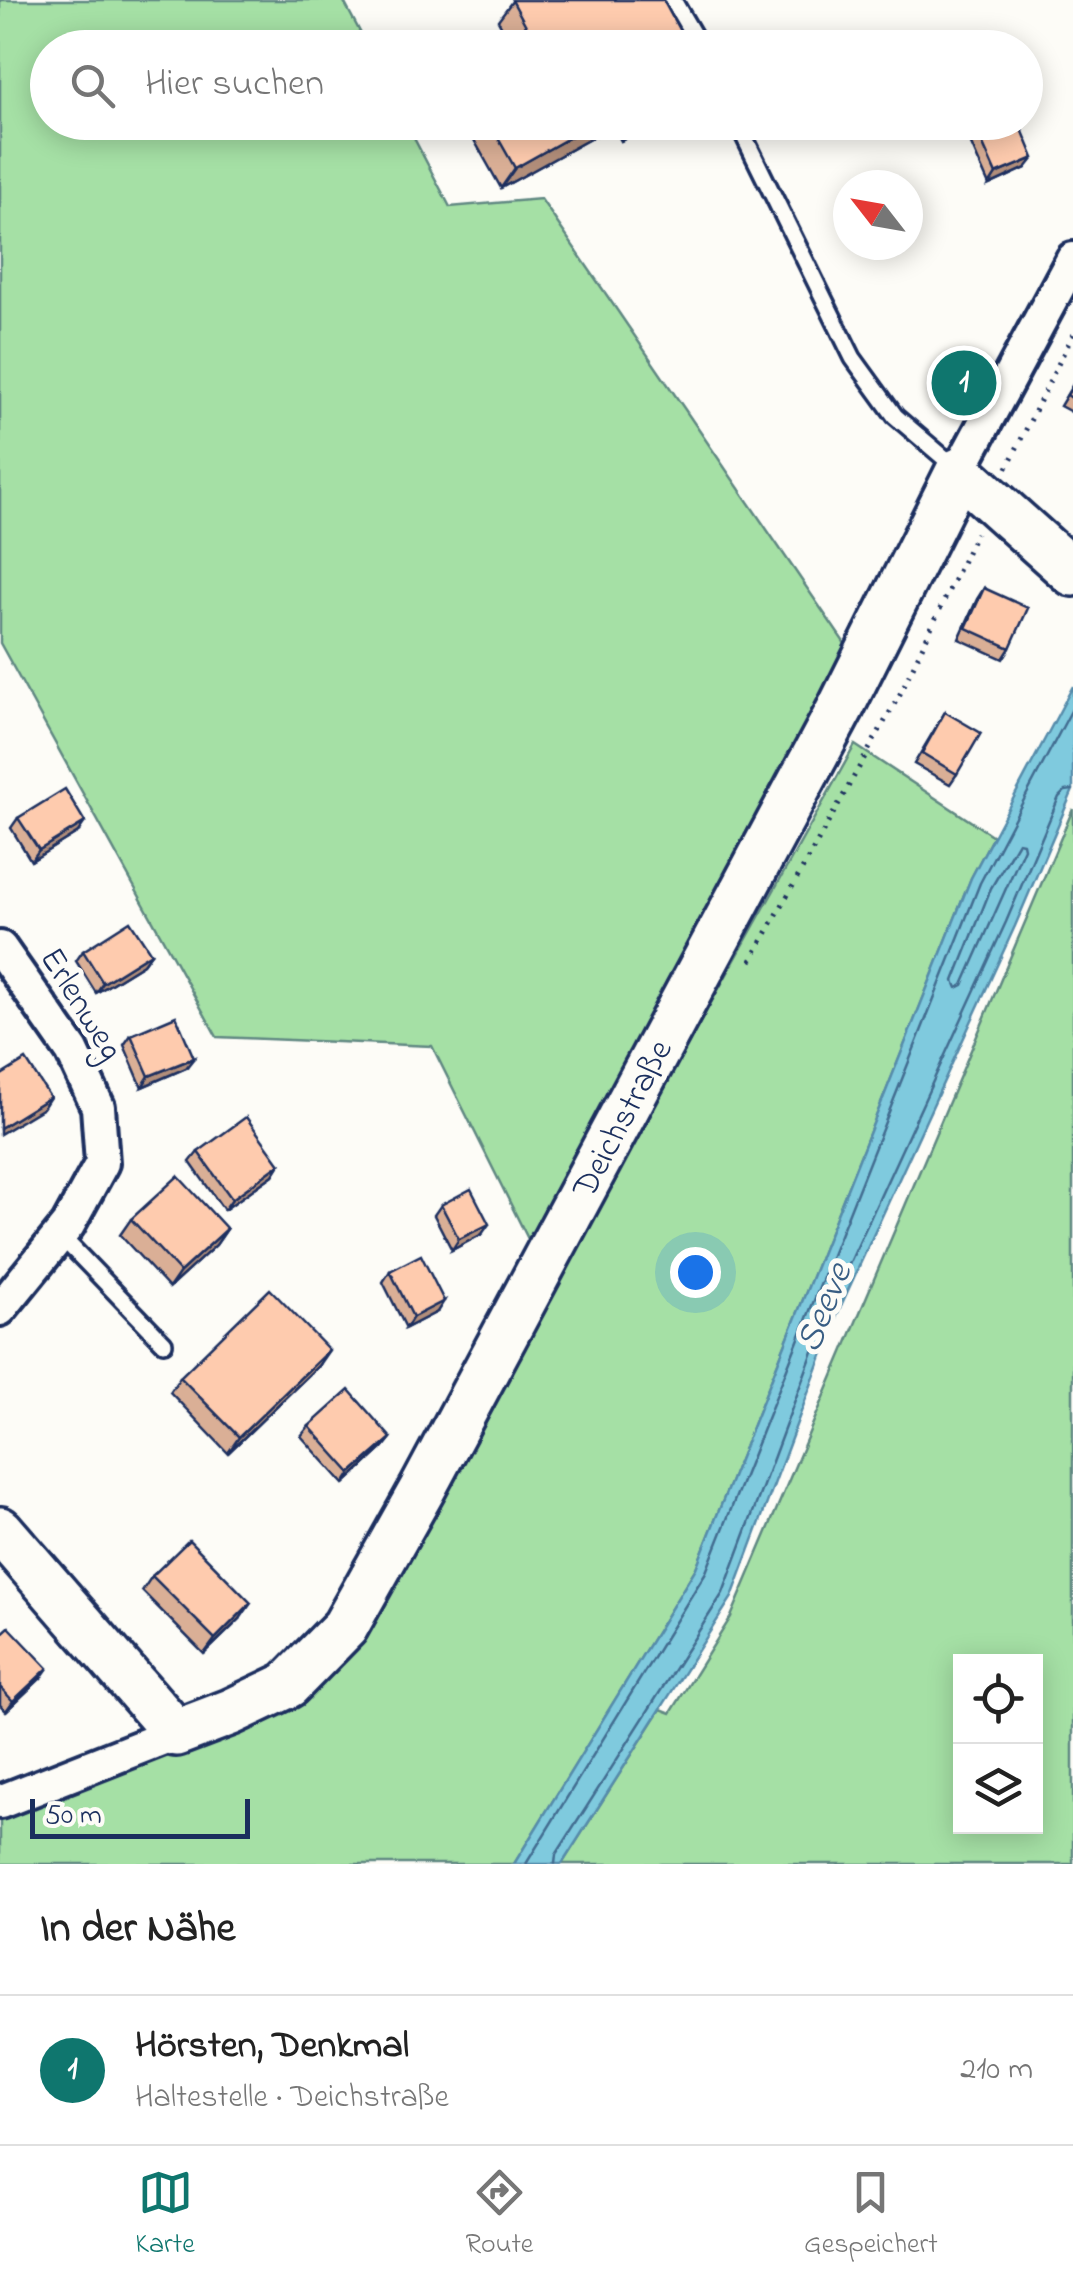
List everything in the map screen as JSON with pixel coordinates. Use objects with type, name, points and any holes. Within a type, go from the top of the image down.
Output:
[{"type":"street","name":"Deichstraße","points":[[0,1802],[232,1712],[288,1684],[345,1627],[840,710],[959,471],[1073,259]]},
{"type":"street","points":[[959,471],[1073,573]]},
{"type":"street","name":"Erlenweg","points":[[0,948],[72,1051],[98,1107],[102,1163],[60,1235],[0,1309]]},
{"type":"street","points":[[0,1530],[176,1733]]},
{"type":"lane","points":[[673,0],[690,30]]},
{"type":"lane","points":[[746,140],[852,358],[896,416],[959,471]]},
{"type":"lane","points":[[60,1235],[164,1343]]},
{"type":"path","points":[[1004,475],[1073,334]]},
{"type":"green space","points":[[0,0],[343,0],[359,30],[30,30],[30,140],[415,140],[450,207],[541,199],[850,651],[542,1267],[432,1046],[217,1037],[0,643]]},
{"type":"green space","points":[[855,745],[993,836],[971,878],[696,1568],[514,1864],[0,1864],[0,1814],[237,1721],[373,1608]]},
{"type":"green space","points":[[1073,809],[1073,1864],[562,1864],[661,1709],[671,1713],[731,1617]]},
{"type":"water","name":"Seeve","points":[[1073,686],[1073,790],[839,1310],[732,1597],[562,1864],[514,1864],[696,1568],[971,878]]},
{"type":"building","points":[[512,0],[663,0],[679,30],[528,30]]},
{"type":"building","points":[[499,140],[565,140],[515,168]]},
{"type":"building","points":[[981,140],[1026,140],[1034,158],[996,174]]},
{"type":"building","points":[[984,588],[1028,608],[1010,648],[966,628]]},
{"type":"building","points":[[945,712],[981,733],[957,774],[922,753]]},
{"type":"building","points":[[65,789],[85,822],[39,850],[18,818]]},
{"type":"building","points":[[130,921],[151,953],[103,983],[83,951]]},
{"type":"building","points":[[176,1016],[194,1058],[149,1076],[131,1035]]},
{"type":"building","points":[[26,1060],[50,1097],[0,1128],[0,1076]]},
{"type":"building","points":[[246,1117],[280,1164],[232,1199],[198,1152]]},
{"type":"building","points":[[178,1176],[227,1229],[180,1272],[131,1219]]},
{"type":"building","points":[[471,1189],[489,1224],[459,1239],[441,1205]]},
{"type":"building","points":[[421,1255],[444,1301],[413,1317],[390,1271]]},
{"type":"building","points":[[270,1289],[329,1350],[239,1437],[180,1377]]},
{"type":"building","points":[[349,1390],[391,1438],[351,1473],[309,1426]]},
{"type":"building","points":[[189,1540],[251,1603],[215,1639],[152,1576]]},
{"type":"building","points":[[9,1627],[48,1668],[13,1701],[0,1687],[0,1635]]},
{"type":"place","name":"Hörsten, Denkmal","points":[[964,383]]}]
